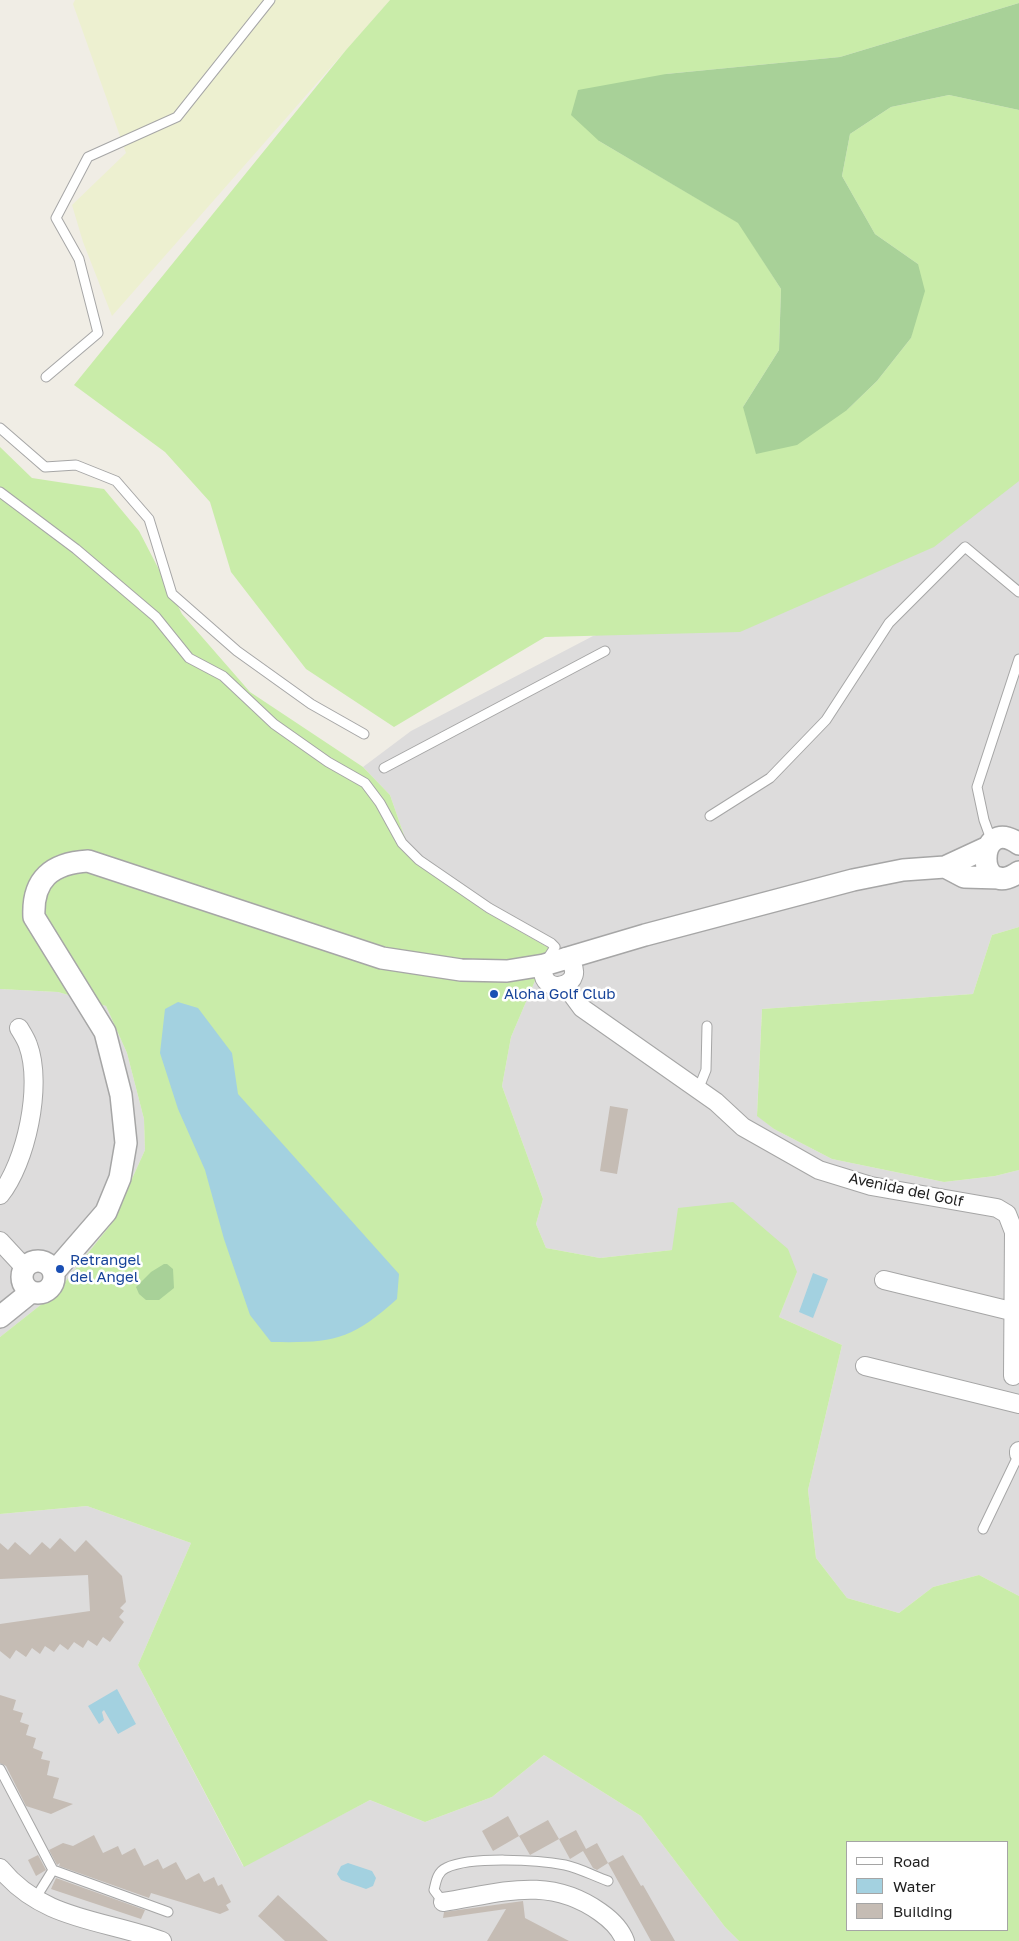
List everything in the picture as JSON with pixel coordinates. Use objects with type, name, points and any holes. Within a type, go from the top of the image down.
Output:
[{"type":"street","points":[[54,1272],[44,1262],[37,1261],[25,1268],[22,1282],[31,1292],[38,1294],[46,1292],[54,1280],[54,1272],[106,1212],[120,1178],[126,1144],[121,1095],[105,1032],[34,917],[33,904],[36,893],[41,882],[54,868],[69,862],[88,861],[382,958],[461,970],[507,971],[544,964],[853,880],[903,870],[945,867],[1006,842]]},
{"type":"street","points":[[1006,842],[984,857],[985,866],[990,873],[1010,875]]},
{"type":"street","points":[[945,867],[964,877],[1010,875]]},
{"type":"street","points":[[544,964],[544,977],[548,982],[559,986],[566,985],[572,979],[574,971],[572,963],[566,957]]},
{"type":"street","name":"Avenida del Golf","points":[[566,985],[582,1008],[716,1102],[743,1127],[819,1170],[871,1186],[997,1208],[1007,1214],[1014,1232],[1016,1338],[1014,1389],[1019,1396]]},
{"type":"street","points":[[0,1195],[10,1184],[22,1152],[31,1107],[34,1076],[28,1046],[19,1028]]},
{"type":"street","points":[[0,1241],[25,1268]]},
{"type":"street","points":[[884,1280],[1015,1312]]},
{"type":"street","points":[[0,1317],[31,1292]]},
{"type":"street","points":[[866,1366],[1019,1404]]},
{"type":"street","points":[[0,1868],[10,1880],[35,1899],[74,1918],[162,1941]]},
{"type":"street","points":[[443,1902],[527,1888],[554,1890],[583,1900],[606,1916],[623,1934],[625,1941]]},
{"type":"lane","points":[[46,377],[98,333],[78,259],[56,218],[88,157],[177,117],[270,0]]},
{"type":"lane","points":[[0,428],[45,466],[76,465],[116,481],[149,518],[172,594],[237,651],[311,704],[364,734]]},
{"type":"lane","points":[[0,492],[76,548],[156,617],[189,658],[223,676],[274,724],[328,762],[365,784],[380,803],[402,843],[419,860],[482,904],[555,946],[544,964]]},
{"type":"lane","points":[[710,816],[770,778],[826,720],[889,623],[965,548],[1019,592]]},
{"type":"lane","points":[[384,768],[604,651]]},
{"type":"lane","points":[[1006,842],[984,820],[977,788],[1019,660]]},
{"type":"lane","points":[[698,1090],[706,1070],[707,1026]]},
{"type":"lane","points":[[983,1529],[1019,1454]]},
{"type":"lane","points":[[0,1769],[53,1870],[168,1912]]},
{"type":"lane","points":[[443,1902],[434,1890],[436,1878],[445,1868],[469,1862],[528,1860],[567,1865],[608,1881]]},
{"type":"lane","points":[[35,1899],[53,1870]]},
{"type":"shaded area","points":[[1019,442],[1019,927],[992,935],[973,994],[762,1009],[757,1115],[774,1129],[832,1159],[944,1182],[995,1176],[1019,1170],[1019,1596],[979,1575],[933,1587],[899,1613],[847,1598],[816,1558],[808,1490],[842,1345],[779,1317],[797,1272],[672,1250],[600,1258],[546,1248],[536,1224],[543,1199],[502,1086],[511,1037],[549,948],[484,911],[412,858],[390,795],[363,767],[411,731],[593,636],[756,586]]},
{"type":"shaded area","points":[[0,989],[58,992],[106,1006],[127,1053],[144,1119],[145,1150],[112,1223],[57,1292],[0,1337]]},
{"type":"shaded area","points":[[87,1506],[191,1543],[138,1665],[243,1866],[370,1800],[425,1822],[492,1797],[544,1755],[641,1816],[725,1927],[739,1941],[0,1941],[0,1514]]},
{"type":"green space","points":[[75,0],[390,0],[112,316],[83,242],[72,205],[126,153],[73,4]]},
{"type":"green space","points":[[390,0],[1019,0],[1019,3],[840,57],[666,74],[599,141],[739,223],[781,289],[779,350],[743,407],[847,410],[877,381],[911,338],[918,264],[875,234],[842,176],[850,134],[891,107],[949,95],[1019,110],[1019,481],[934,547],[740,632],[545,637],[394,727],[306,669],[231,572],[210,502],[165,452],[74,385],[346,50]]},
{"type":"green space","points":[[1019,3],[1019,110],[949,95],[891,107],[850,134],[842,176],[875,234],[918,264],[925,291],[911,338],[877,381],[847,410],[797,445],[756,454],[743,407],[779,350],[781,289],[738,223],[599,141],[571,115],[578,90],[666,74],[840,57]]},
{"type":"green space","points":[[0,447],[32,478],[104,489],[139,531],[182,614],[250,692],[363,767],[390,795],[412,858],[484,911],[549,948],[511,1037],[502,1086],[543,1199],[536,1224],[546,1248],[600,1258],[672,1250],[678,1208],[733,1202],[788,1249],[797,1272],[779,1317],[842,1345],[808,1490],[816,1558],[847,1598],[899,1613],[933,1587],[979,1575],[1019,1596],[1019,1941],[739,1941],[725,1927],[641,1816],[544,1755],[492,1797],[425,1822],[370,1800],[244,1867],[138,1665],[191,1543],[87,1506],[0,1514],[0,1337],[57,1292],[112,1223],[145,1150],[144,1119],[127,1053],[106,1006],[58,992],[0,989]]},
{"type":"green space","points":[[1019,927],[1019,1170],[995,1176],[944,1182],[832,1159],[774,1129],[757,1116],[762,1009],[973,994],[992,935]]},
{"type":"green space","points":[[164,1264],[173,1269],[174,1288],[159,1300],[146,1300],[139,1294],[136,1287],[151,1272]]},
{"type":"water","points":[[178,1002],[198,1008],[232,1053],[238,1094],[399,1274],[397,1299],[366,1324],[340,1337],[326,1340],[271,1342],[250,1315],[224,1239],[205,1170],[178,1109],[160,1053],[165,1009]]},
{"type":"water","points":[[813,1273],[828,1279],[813,1318],[799,1312]]},
{"type":"water","points":[[117,1689],[136,1724],[118,1734],[104,1710],[102,1712],[104,1720],[99,1724],[88,1706]]},
{"type":"water","points":[[348,1863],[372,1871],[376,1878],[373,1886],[366,1889],[341,1880],[337,1874],[341,1866]]},
{"type":"building","points":[[610,1106],[628,1109],[617,1174],[600,1171]]},
{"type":"building","points":[[60,1538],[75,1552],[86,1540],[122,1576],[126,1602],[120,1608],[124,1611],[119,1617],[124,1622],[110,1642],[103,1637],[97,1646],[88,1640],[83,1648],[74,1642],[68,1650],[60,1644],[54,1652],[45,1646],[40,1654],[32,1648],[26,1657],[16,1650],[10,1659],[0,1651],[0,1624],[90,1611],[88,1575],[0,1579],[0,1543],[8,1550],[15,1542],[30,1555],[42,1542],[50,1549]]},
{"type":"building","points":[[0,1695],[16,1700],[13,1710],[23,1713],[20,1722],[29,1725],[26,1735],[36,1738],[33,1748],[43,1752],[41,1759],[50,1761],[47,1775],[59,1778],[53,1798],[73,1804],[51,1814],[26,1806],[6,1766],[0,1763]]},
{"type":"building","points":[[508,1816],[519,1836],[493,1851],[482,1831]]},
{"type":"building","points":[[548,1820],[559,1839],[530,1855],[519,1836]]},
{"type":"building","points":[[576,1830],[586,1849],[597,1843],[608,1863],[597,1870],[593,1868],[583,1851],[570,1859],[559,1839]]},
{"type":"building","points":[[94,1835],[103,1853],[118,1846],[122,1855],[135,1848],[144,1866],[158,1859],[163,1869],[176,1862],[186,1880],[199,1873],[204,1882],[214,1877],[218,1886],[222,1884],[231,1902],[226,1905],[229,1910],[220,1914],[151,1893],[149,1898],[59,1866],[60,1863],[57,1865],[49,1850],[63,1843],[73,1846]]},
{"type":"building","points":[[38,1855],[46,1870],[36,1876],[28,1860]]},
{"type":"building","points":[[623,1855],[641,1886],[643,1885],[675,1941],[651,1941],[608,1863]]},
{"type":"building","points":[[56,1878],[145,1910],[141,1919],[51,1889]]},
{"type":"building","points":[[278,1895],[328,1941],[285,1941],[258,1916]]},
{"type":"building","points":[[523,1901],[525,1918],[569,1941],[487,1941],[506,1909],[443,1918],[444,1912]]},
{"type":"place","name":"Aloha Golf Club","points":[[494,994]]},
{"type":"place","name":"Retrangel del Angel","points":[[60,1269]]}]
